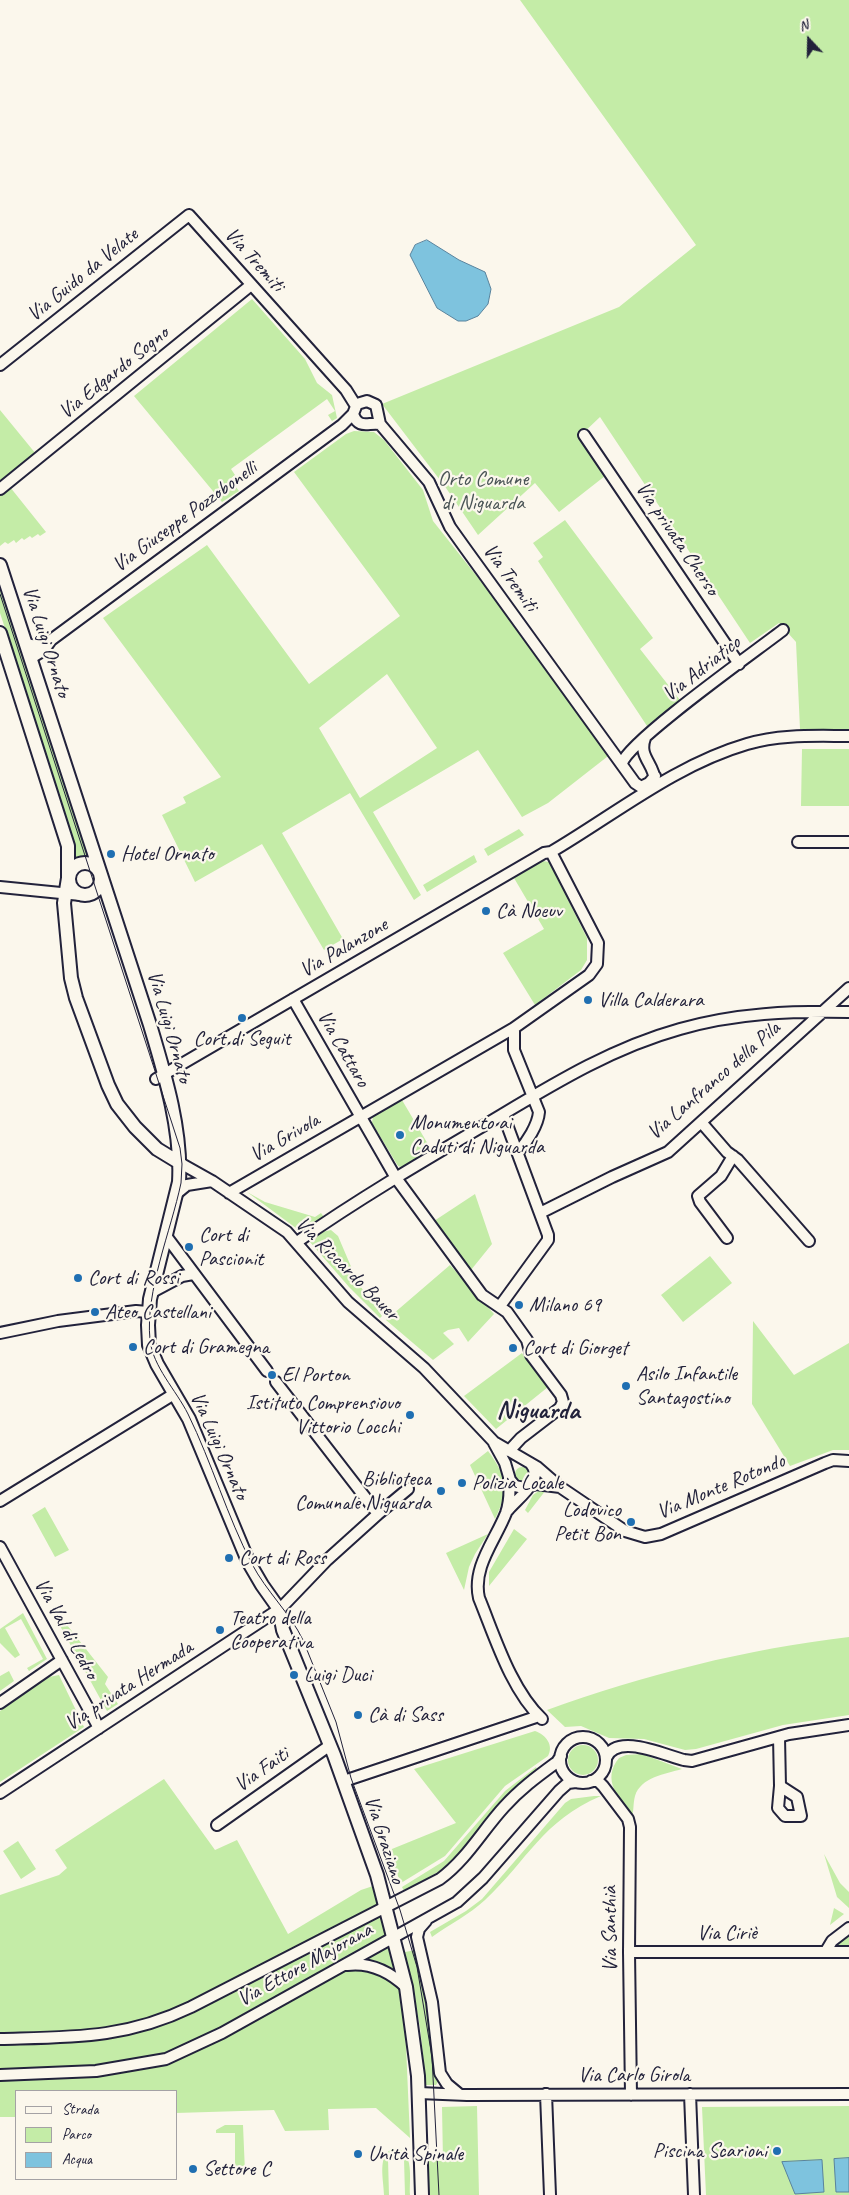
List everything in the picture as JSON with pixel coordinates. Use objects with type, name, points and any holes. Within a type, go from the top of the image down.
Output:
[{"type":"main road","name":"Via Luigi Ornato","points":[[0,566],[100,874],[160,1077],[177,1144],[180,1163],[176,1194],[148,1312],[148,1338],[151,1352],[191,1424],[248,1561],[279,1609]]},
{"type":"main road","name":"Via Luigi Ornato","points":[[0,633],[65,834],[69,859],[65,916],[74,991],[108,1085],[120,1110],[141,1134],[164,1155],[180,1163]]},
{"type":"main road","points":[[83,863],[94,866],[100,874],[101,882],[97,890],[90,894],[81,895],[72,889],[68,878],[72,868],[83,863]]},
{"type":"main road","name":"Via Graziano","points":[[279,1609],[283,1630],[344,1780],[377,1875],[406,1987],[414,2036],[419,2093],[422,2195]]},
{"type":"street","name":"Via Tremiti","points":[[189,215],[251,284],[356,408],[368,401],[375,404],[378,410],[377,422],[429,482],[450,527],[622,762]]},
{"type":"street","name":"Via Guido da Velate","points":[[0,365],[189,215]]},
{"type":"street","name":"Via Edgardo Sogno","points":[[0,489],[65,438],[251,284]]},
{"type":"street","points":[[356,408],[364,426],[377,422]]},
{"type":"street","name":"Via Giuseppe Pozzobonelli","points":[[26,644],[36,646],[51,640],[342,425],[356,408]]},
{"type":"street","name":"Via privata Cherso","points":[[584,435],[739,664]]},
{"type":"street","name":"Via Adriatico","points":[[622,762],[628,751],[783,630]]},
{"type":"street","name":"Via Giuseppe Pozzobonelli","points":[[31,658],[44,650],[51,640]]},
{"type":"street","name":"Via Palanzone","points":[[160,1077],[544,853],[551,852],[650,790],[721,753],[748,744],[805,735],[849,736]]},
{"type":"street","points":[[645,738],[642,746],[643,752],[655,776],[660,780],[668,780]]},
{"type":"street","points":[[615,752],[638,748],[643,752]]},
{"type":"street","points":[[622,762],[635,782],[637,791],[634,800]]},
{"type":"street","points":[[635,782],[641,786],[655,776]]},
{"type":"street","points":[[650,790],[655,782],[655,776]]},
{"type":"street","points":[[798,842],[849,842]]},
{"type":"street","points":[[518,1152],[538,1118],[539,1112],[514,1050],[514,1028],[589,974],[597,964],[598,943],[551,852]]},
{"type":"street","points":[[0,887],[81,895]]},
{"type":"street","name":"Via Lanfranco della Pila","points":[[540,1213],[612,1177],[668,1152],[849,988]]},
{"type":"street","name":"Via Cattaro","points":[[292,1000],[396,1178],[482,1295],[507,1312],[526,1338],[531,1355],[556,1387],[562,1399],[562,1405],[521,1438],[509,1451]]},
{"type":"street","points":[[296,1242],[322,1223],[593,1061],[655,1036],[681,1028],[759,1013],[849,1012]]},
{"type":"street","name":"Via Grivola","points":[[229,1192],[514,1028]]},
{"type":"street","points":[[500,1306],[548,1240],[548,1235],[503,1114]]},
{"type":"street","points":[[701,1122],[727,1152],[738,1160],[810,1241]]},
{"type":"street","points":[[727,1238],[700,1202],[698,1196],[721,1176],[733,1156]]},
{"type":"street","name":"Via Riccardo Bauer","points":[[180,1163],[212,1181],[287,1232],[348,1302],[424,1368],[494,1442]]},
{"type":"street","points":[[176,1194],[187,1185],[212,1181]]},
{"type":"street","points":[[166,1236],[267,1371]]},
{"type":"street","points":[[152,1292],[182,1276],[193,1274]]},
{"type":"street","points":[[0,1333],[58,1321],[148,1312]]},
{"type":"street","points":[[276,1382],[378,1514]]},
{"type":"street","points":[[0,1501],[174,1394]]},
{"type":"street","points":[[494,1442],[505,1463],[509,1477]]},
{"type":"street","name":"Via Monte Rotondo","points":[[494,1442],[529,1462],[560,1487],[625,1531],[633,1535],[648,1536],[673,1529],[827,1462],[849,1461]]},
{"type":"street","points":[[344,1780],[541,1718],[531,1708],[512,1675],[477,1590],[479,1570],[506,1513],[510,1500],[510,1468],[520,1461],[529,1462],[534,1467],[536,1475],[534,1482],[506,1513]]},
{"type":"street","name":"Via Monte Rotondo","points":[[509,1477],[517,1487],[536,1484],[560,1487]]},
{"type":"street","name":"Via privata Hermada","points":[[0,1793],[279,1609],[327,1560],[408,1489]]},
{"type":"street","name":"Via Val di Ledro","points":[[0,1547],[99,1728]]},
{"type":"street","points":[[0,1703],[62,1660]]},
{"type":"street","points":[[606,1758],[601,1746],[590,1738],[584,1737],[572,1740],[566,1744],[561,1756],[564,1772],[576,1782],[591,1781],[602,1772],[608,1754],[614,1749],[635,1746],[692,1761],[779,1737],[849,1726]]},
{"type":"street","points":[[779,1737],[780,1786]]},
{"type":"street","name":"Via Faiti","points":[[217,1825],[329,1746]]},
{"type":"street","name":"Via Ettore Majorana","points":[[0,2039],[89,2036],[120,2032],[149,2025],[191,2007],[424,1888],[452,1870],[503,1808],[525,1786],[557,1762],[561,1756]]},
{"type":"street","name":"Via Santhià","points":[[591,1781],[598,1781],[603,1786],[629,1824],[631,2095]]},
{"type":"street","name":"Via Ettore Majorana","points":[[0,2075],[96,2071],[166,2059],[222,2033],[457,1902],[471,1891],[559,1790],[570,1782],[576,1782]]},
{"type":"street","points":[[429,1917],[417,1937],[432,2002],[440,2073],[446,2084],[459,2094]]},
{"type":"street","points":[[826,1951],[830,1943],[849,1928]]},
{"type":"street","name":"Via Ciriè","points":[[629,1952],[849,1952]]},
{"type":"street","points":[[341,1966],[359,1964],[389,1972],[406,1987]]},
{"type":"street","name":"Via Carlo Girola","points":[[419,2093],[631,2095],[849,2094]]},
{"type":"street","points":[[546,2094],[550,2195]]},
{"type":"street","points":[[690,2094],[694,2195]]},
{"type":"green space","name":"Orto Comune di Niguarda","points":[[520,0],[849,0],[849,729],[800,729],[796,642],[779,623],[750,643],[600,417],[579,437],[605,476],[559,512],[535,483],[478,535],[446,488],[382,404],[619,307],[696,245]]},
{"type":"green space","points":[[252,299],[305,359],[317,383],[332,395],[337,418],[332,421],[328,415],[335,411],[327,399],[231,469],[235,475],[230,479],[239,491],[222,502],[134,396]]},
{"type":"green space","points":[[0,410],[36,454],[0,484]]},
{"type":"green space","points":[[354,431],[374,432],[384,440],[423,490],[433,521],[525,637],[612,753],[548,803],[522,817],[478,750],[373,812],[421,895],[414,900],[350,793],[282,833],[343,939],[324,950],[262,844],[195,882],[162,815],[186,803],[183,797],[221,777],[103,618],[207,545],[309,684],[400,616],[294,472],[346,434]],"holes":[[[387,674],[437,748],[360,798],[319,728]]]},
{"type":"green space","points":[[10,487],[46,532],[32,538],[30,536],[24,540],[22,538],[16,543],[14,540],[8,544],[5,542],[0,546],[0,496]]},
{"type":"green space","points":[[565,520],[653,638],[640,649],[680,700],[647,726],[538,561],[543,557],[533,543]]},
{"type":"green space","points":[[0,588],[22,653],[25,653],[90,859],[72,861],[11,657],[14,656],[0,613]]},
{"type":"green space","points":[[802,749],[849,749],[849,806],[801,806]]},
{"type":"green space","points":[[519,829],[524,835],[488,856],[484,849]]},
{"type":"green space","points":[[474,855],[477,862],[427,892],[423,885]]},
{"type":"green space","points":[[543,861],[549,862],[587,938],[587,960],[581,970],[535,1005],[503,953],[544,929],[514,878]]},
{"type":"green space","points":[[402,1100],[432,1151],[404,1168],[398,1166],[372,1123],[373,1116]]},
{"type":"green space","points":[[247,1192],[265,1202],[315,1217],[321,1213],[324,1217],[300,1231]]},
{"type":"green space","points":[[475,1194],[492,1244],[471,1270],[434,1221]]},
{"type":"green space","points":[[331,1230],[338,1236],[358,1283],[382,1316],[380,1318],[349,1287],[310,1242],[322,1232]]},
{"type":"green space","points":[[710,1256],[732,1283],[683,1322],[661,1295]]},
{"type":"green space","points":[[450,1265],[494,1314],[468,1342],[459,1328],[443,1333],[454,1344],[433,1360],[386,1320]]},
{"type":"green space","points":[[753,1321],[794,1375],[849,1343],[849,1450],[833,1450],[790,1466],[752,1404]]},
{"type":"green space","points":[[522,1353],[544,1378],[548,1387],[496,1429],[464,1396]]},
{"type":"green space","points":[[488,1451],[499,1468],[504,1484],[502,1500],[495,1519],[470,1465]]},
{"type":"green space","points":[[519,1467],[525,1467],[529,1474],[525,1481],[519,1481],[515,1477],[515,1471]]},
{"type":"green space","points":[[540,1490],[546,1490],[528,1513],[525,1510],[533,1495]]},
{"type":"green space","points":[[45,1507],[69,1550],[55,1557],[32,1515]]},
{"type":"green space","points":[[514,1529],[527,1539],[489,1586],[489,1572]]},
{"type":"green space","points":[[488,1534],[469,1567],[464,1590],[446,1553]]},
{"type":"green space","points":[[56,1611],[108,1677],[105,1684],[118,1704],[107,1711],[54,1615]]},
{"type":"green space","points":[[23,1613],[47,1659],[29,1671],[27,1668],[43,1659],[21,1619],[5,1628],[20,1655],[15,1658],[0,1643],[0,1629]]},
{"type":"green space","points":[[849,1637],[849,1715],[783,1725],[696,1749],[685,1750],[644,1739],[609,1738],[581,1726],[565,1727],[547,1710],[584,1697],[696,1665],[810,1642]]},
{"type":"green space","points":[[9,1671],[14,1681],[0,1691],[0,1676]]},
{"type":"green space","points":[[59,1675],[84,1727],[0,1782],[0,1711],[49,1677]]},
{"type":"green space","points":[[535,1731],[543,1735],[548,1741],[550,1752],[548,1756],[505,1786],[445,1856],[401,1883],[387,1851],[456,1823],[414,1769]]},
{"type":"green space","points":[[583,1745],[594,1749],[598,1760],[594,1771],[583,1775],[572,1771],[568,1760],[572,1749]]},
{"type":"green space","points":[[642,1754],[682,1769],[654,1777],[642,1784],[635,1796],[632,1816],[617,1796],[612,1781],[612,1774],[619,1758],[626,1755]]},
{"type":"green space","points":[[536,1767],[537,1770],[507,1797],[447,1867],[404,1891],[402,1887],[444,1861],[505,1791]]},
{"type":"green space","points":[[164,1779],[215,1850],[237,1840],[288,1934],[361,1890],[373,1886],[401,1996],[406,2046],[410,2138],[376,2108],[328,2109],[329,2130],[285,2131],[274,2110],[178,2113],[178,2090],[15,2090],[15,2117],[0,2117],[0,1895],[59,1875],[67,1868],[55,1850]]},
{"type":"green space","points":[[601,1796],[564,1817],[537,1842],[485,1900],[432,1937],[430,1932],[466,1911],[482,1899],[565,1803],[571,1799]]},
{"type":"green space","points":[[18,1841],[36,1869],[21,1879],[3,1851]]},
{"type":"green space","points":[[824,1854],[840,1883],[849,1892],[849,1908],[837,1897]]},
{"type":"green space","points":[[834,1908],[844,1914],[830,1925]]},
{"type":"green space","points":[[849,1933],[849,1949],[832,1950]]},
{"type":"green space","points":[[416,1950],[428,2002],[439,2080],[436,2085],[426,2085],[420,2027],[405,1952]]},
{"type":"green space","points":[[477,2106],[479,2195],[428,2195],[428,2161],[443,2161],[442,2107]]},
{"type":"green space","name":"Piscina Scarioni","points":[[849,2106],[849,2195],[706,2195],[702,2107]]},
{"type":"green space","points":[[225,2125],[243,2125],[245,2172],[235,2172],[235,2133],[216,2133],[216,2130]]},
{"type":"green space","points":[[395,2148],[406,2154],[408,2160],[410,2167],[410,2195],[405,2195],[404,2159],[400,2154],[395,2153],[388,2159],[389,2195],[384,2195],[383,2161],[385,2155]]},
{"type":"water","points":[[427,240],[459,260],[485,272],[491,289],[488,304],[478,316],[466,321],[458,321],[437,308],[410,255],[415,245]]},
{"type":"water","points":[[849,2158],[849,2192],[836,2192],[834,2159]]},
{"type":"water","points":[[822,2160],[824,2192],[795,2194],[782,2162]]},
{"type":"tram line","points":[[0,594],[180,1148],[182,1164],[181,1183],[151,1302],[149,1321],[152,1350],[160,1369],[188,1414],[252,1564],[303,1640],[336,1722],[351,1778],[400,1910],[417,1967],[432,2057],[439,2195]]},
{"type":"place","name":"Hotel Ornato","points":[[111,854]]},
{"type":"place","name":"Cà Noeuv","points":[[486,911]]},
{"type":"place","name":"Villa Calderara","points":[[588,1000]]},
{"type":"place","name":"Cort di Seguit","points":[[242,1018]]},
{"type":"place","name":"Monumento ai Caduti di Niguarda","points":[[400,1135]]},
{"type":"place","name":"Cort di Pascionit","points":[[189,1247]]},
{"type":"place","name":"Cort di Rossi","points":[[78,1278]]},
{"type":"place","name":"Milano 69","points":[[519,1305]]},
{"type":"place","name":"Ateo Castellani","points":[[95,1312]]},
{"type":"place","name":"Cort di Gramegna","points":[[133,1347]]},
{"type":"place","name":"Cort di Giorget","points":[[513,1348]]},
{"type":"place","name":"El Porton","points":[[272,1375]]},
{"type":"place","name":"Asilo Infantile Santagostino","points":[[626,1386]]},
{"type":"place","name":"Istituto Comprensiovo Vittorio Locchi","points":[[410,1415]]},
{"type":"place","name":"Polizia Locale","points":[[462,1483]]},
{"type":"place","name":"Biblioteca Comunale Niguarda","points":[[441,1491]]},
{"type":"place","name":"Lodovico Petit Bon","points":[[631,1522]]},
{"type":"place","name":"Cort di Ross","points":[[229,1558]]},
{"type":"place","name":"Teatro della Cooperativa","points":[[220,1630]]},
{"type":"place","name":"Luigi Duci","points":[[294,1675]]},
{"type":"place","name":"Cà di Sass","points":[[358,1715]]},
{"type":"place","name":"Piscina Scarioni","points":[[777,2151]]},
{"type":"place","name":"Unità Spinale","points":[[358,2154]]},
{"type":"place","name":"Settore C","points":[[193,2169]]},
{"type":"district","name":"Niguarda","points":[[538,1411]]}]
